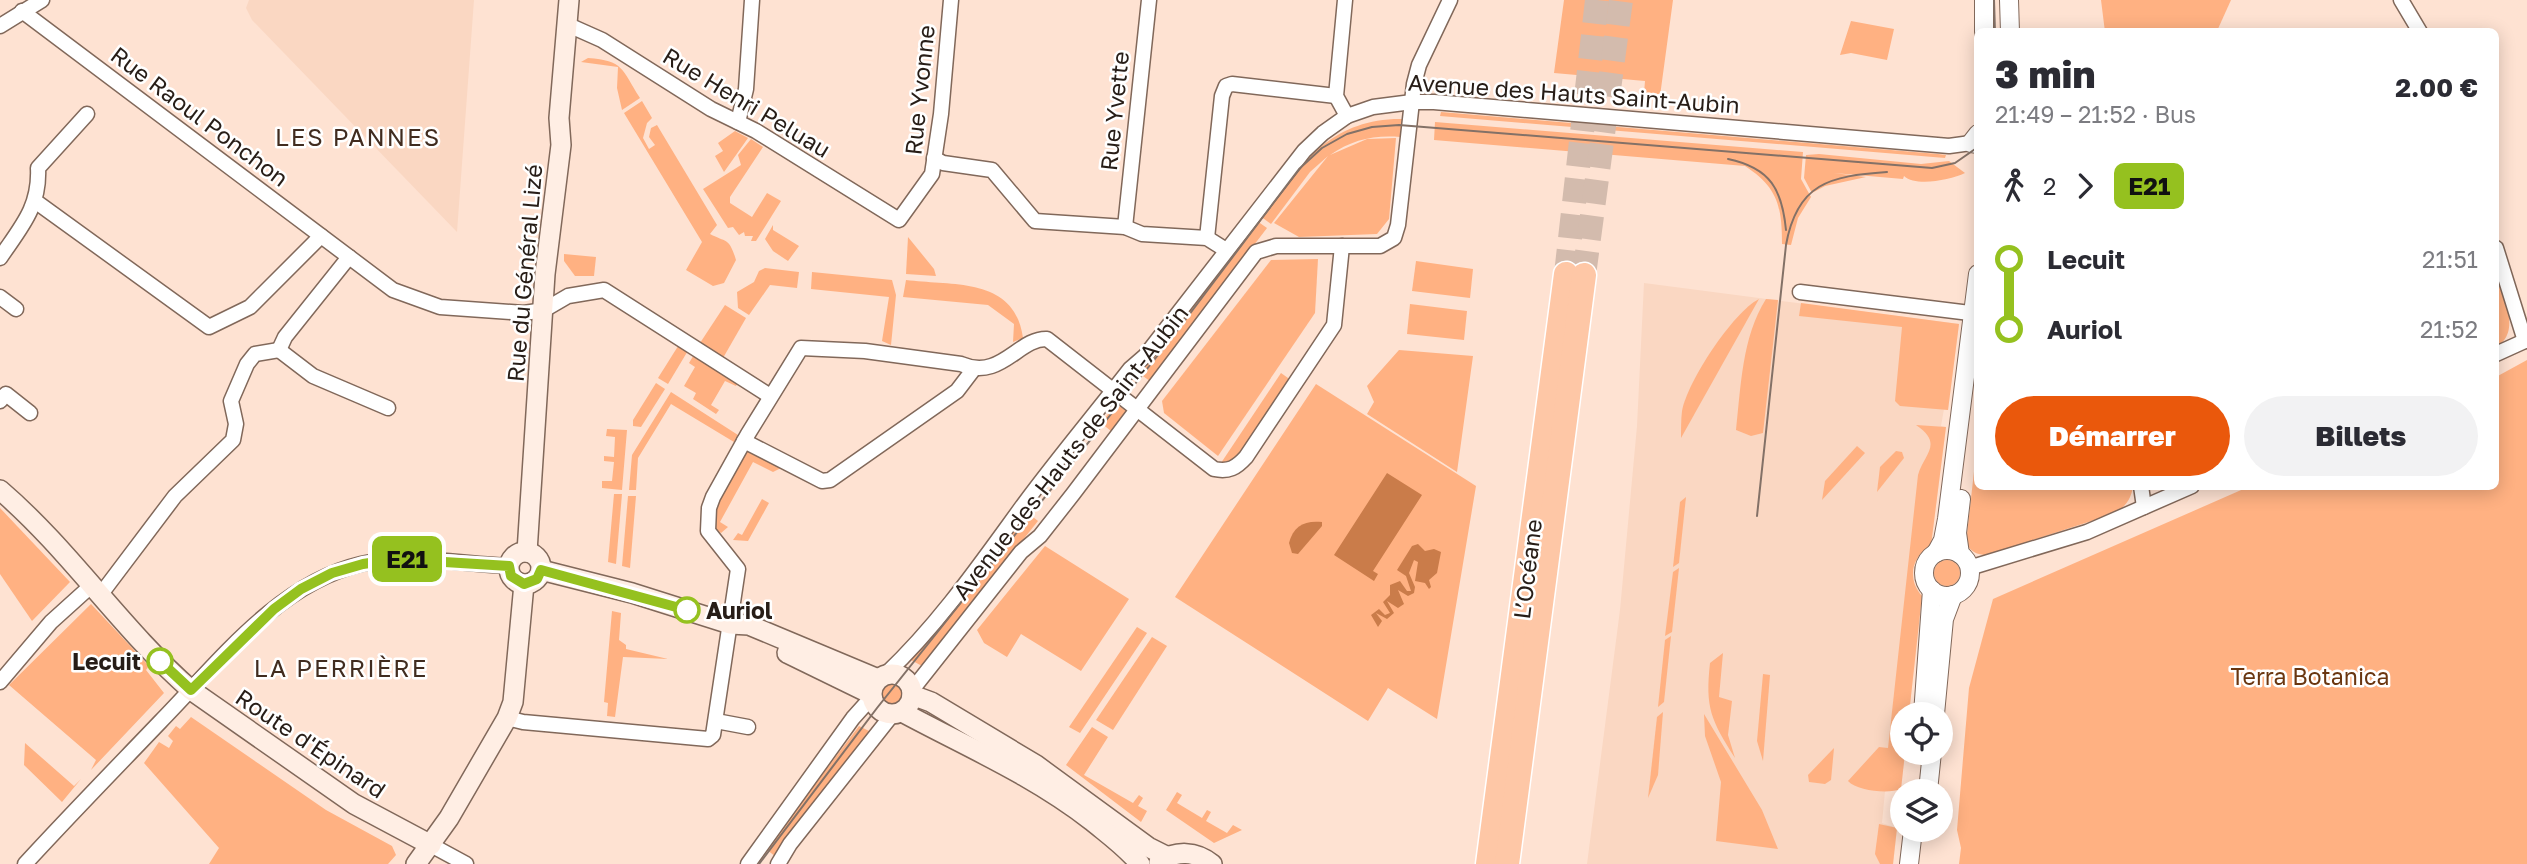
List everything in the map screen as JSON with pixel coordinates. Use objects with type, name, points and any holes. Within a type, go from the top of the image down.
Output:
[{"type":"highway","name":"L’Océane","points":[[1488,864],[1575,275],[1534,657],[1507,864]]},
{"type":"highway","points":[[1524,864],[1542,683],[1534,657]]},
{"type":"main road","name":"Rue du Général Lizé","points":[[527,552],[547,259],[561,145],[559,118],[569,0]]},
{"type":"main road","name":"Route d'Épinard","points":[[0,490],[166,668],[191,690],[354,804],[431,845]]},
{"type":"main road","points":[[527,552],[539,560],[541,570],[537,579],[524,584],[511,576],[509,566],[517,554],[527,552]]},
{"type":"main road","points":[[541,570],[624,591],[730,624],[747,636],[877,686],[902,676],[904,703]]},
{"type":"main road","points":[[416,864],[431,845],[507,718],[513,702],[524,584]]},
{"type":"main road","points":[[877,686],[879,710],[904,703],[931,702],[1036,765],[1163,860],[1188,853],[1212,864]]},
{"type":"main road","points":[[904,703],[1020,772],[1077,810],[1122,845],[1140,864]]},
{"type":"street","points":[[0,26],[42,0]]},
{"type":"street","points":[[738,122],[746,89],[752,0]]},
{"type":"street","name":"Rue Yvonne","points":[[903,218],[932,174],[951,0]]},
{"type":"street","name":"Rue Yvette","points":[[1125,227],[1149,0]]},
{"type":"street","points":[[1345,0],[1336,96],[1347,116]]},
{"type":"street","points":[[744,441],[822,481],[830,480],[957,391],[973,370],[1004,362],[1043,338],[1053,342],[1214,469],[1225,471],[1238,467],[1334,325],[1342,246],[1380,246],[1396,236],[1419,65],[1450,0]]},
{"type":"street","points":[[1984,0],[1984,28]]},
{"type":"street","points":[[2009,0],[2010,28]]},
{"type":"street","points":[[2401,0],[2418,28]]},
{"type":"street","name":"Rue Raoul Ponchon","points":[[22,11],[393,290],[413,299],[457,309],[524,313],[544,310]]},
{"type":"street","name":"Rue Henri Peluau","points":[[566,24],[594,36],[887,215],[899,220],[903,218]]},
{"type":"street","points":[[1207,239],[1224,89],[1233,84],[1336,96]]},
{"type":"street","name":"Avenue des Hauts Saint-Aubin","points":[[1023,505],[1113,391],[1145,356],[1304,151],[1347,116],[1373,107],[1412,102],[1950,146],[1974,141]]},
{"type":"street","points":[[0,258],[29,216],[39,190],[38,168],[87,114]]},
{"type":"street","points":[[934,158],[943,163],[992,170],[1035,221],[1125,227],[1142,233],[1207,239],[1226,250]]},
{"type":"street","points":[[35,201],[209,327],[250,307],[321,236]]},
{"type":"street","name":"Avenue des Hauts de Saint-Aubin","points":[[778,864],[823,800],[904,703],[1021,552],[1040,536],[1256,252],[1267,247],[1342,246]]},
{"type":"street","points":[[279,350],[285,337],[349,257]]},
{"type":"street","points":[[2499,257],[2526,340],[2499,353]]},
{"type":"street","points":[[544,310],[568,296],[604,290],[770,397]]},
{"type":"street","points":[[1800,292],[1974,314]]},
{"type":"street","points":[[0,297],[16,309]]},
{"type":"street","points":[[1953,595],[1940,595],[1932,590],[1926,581],[1924,570],[1943,540],[1974,321]]},
{"type":"street","points":[[507,718],[523,722],[708,739],[715,728],[737,569],[708,531],[713,497],[798,351],[805,347],[865,351],[961,364],[973,370]]},
{"type":"street","points":[[0,682],[51,622],[96,590],[175,496],[204,465],[228,448],[233,440],[236,424],[231,401],[247,364],[255,354],[279,350],[313,376],[388,408]]},
{"type":"street","points":[[0,401],[6,394],[30,413]]},
{"type":"street","points":[[1936,702],[1944,619],[1953,595],[1966,584],[1957,533],[1974,405]]},
{"type":"street","points":[[2142,490],[2144,507]]},
{"type":"street","points":[[1964,561],[2087,532],[2183,490]]},
{"type":"street","name":"Avenue des Hauts de Saint-Aubin","points":[[748,864],[877,686],[918,642],[1004,534],[1023,505]]},
{"type":"street","points":[[1936,553],[1951,551],[1964,561]]},
{"type":"street","points":[[25,864],[191,690],[274,609],[301,589],[332,573],[363,564],[396,559],[509,566]]},
{"type":"street","points":[[1924,702],[1932,590]]},
{"type":"street","points":[[715,728],[748,727]]},
{"type":"street","points":[[1909,864],[1912,842]]},
{"type":"street","points":[[1922,864],[1924,842]]},
{"type":"street","name":"Route d'Épinard","points":[[431,845],[466,864]]},
{"type":"shaded area","points":[[249,0],[474,0],[457,232],[252,20],[246,8]]},
{"type":"shaded area","points":[[1644,283],[1959,324],[1948,410],[1944,409],[1941,426],[1946,427],[1931,545],[1919,555],[1913,568],[1914,584],[1922,596],[1910,702],[1890,702],[1890,765],[1904,765],[1902,779],[1890,779],[1890,790],[1885,791],[1882,823],[1890,826],[1890,842],[1895,842],[1893,864],[1587,864],[1620,610],[1637,426]]},
{"type":"shaded area","points":[[1387,473],[1422,495],[1373,571],[1378,574],[1374,581],[1334,555]]},
{"type":"shaded area","points":[[1322,522],[1322,526],[1298,554],[1292,553],[1289,543],[1293,532],[1305,523]]},
{"type":"shaded area","points":[[1418,544],[1425,551],[1434,549],[1441,552],[1437,573],[1429,580],[1431,587],[1429,589],[1425,583],[1415,581],[1418,562],[1414,560],[1409,573],[1415,587],[1414,593],[1408,596],[1398,590],[1404,604],[1398,608],[1387,601],[1394,613],[1387,619],[1376,613],[1382,621],[1378,627],[1371,615],[1379,609],[1385,615],[1390,613],[1383,602],[1390,595],[1390,585],[1400,581],[1407,591],[1411,591],[1406,576],[1397,570],[1412,546]]},
{"type":"green space","points":[[1564,0],[1673,0],[1660,96],[1644,93],[1645,81],[1554,73]]},
{"type":"green space","points":[[2101,0],[2231,0],[2218,28],[2104,28]]},
{"type":"green space","points":[[1851,21],[1894,29],[1887,60],[1851,53],[1840,55]]},
{"type":"green space","points":[[588,58],[615,64],[625,73],[640,98],[622,110],[617,88],[618,67],[581,62]]},
{"type":"green space","points":[[642,101],[652,118],[647,123],[643,138],[649,149],[655,145],[649,137],[651,128],[657,125],[717,225],[710,234],[727,242],[731,248],[736,260],[724,283],[713,286],[686,270],[702,242],[624,113]]},
{"type":"green space","points":[[1441,112],[1946,155],[1945,158],[1440,116]]},
{"type":"green space","points":[[1402,119],[1400,137],[1368,139],[1396,138],[1389,219],[1377,234],[1299,237],[1274,223],[1328,156],[1310,172],[1271,224],[1260,216],[1303,163],[1319,148],[1355,127],[1377,121]],"holes":[[[1366,139],[1330,155],[1346,146]]]},
{"type":"green space","points":[[1435,122],[1803,152],[1801,179],[1811,197],[1798,218],[1791,245],[1782,244],[1781,218],[1776,198],[1764,182],[1745,166],[1434,140]]},
{"type":"green space","points":[[735,131],[748,138],[724,172],[715,156],[723,151],[718,143]]},
{"type":"green space","points":[[751,139],[763,147],[730,197],[730,203],[752,217],[767,193],[781,201],[756,241],[751,241],[753,236],[745,236],[744,232],[739,235],[733,227],[728,228],[703,189],[741,165],[738,155]]},
{"type":"green space","points":[[1806,155],[1921,164],[1949,161],[1965,173],[1925,182],[1904,176],[1903,179],[1834,173],[1866,177],[1825,186],[1812,193],[1804,178]]},
{"type":"green space","points":[[1257,221],[1267,228],[1150,381],[1140,374]]},
{"type":"green space","points":[[773,225],[773,230],[799,246],[788,261],[773,251],[765,239]]},
{"type":"green space","points":[[908,237],[934,269],[936,276],[906,274]]},
{"type":"green space","points":[[564,254],[596,257],[594,276],[575,276],[564,261]]},
{"type":"green space","points":[[1318,259],[1315,313],[1218,456],[1164,413],[1162,401],[1271,260]]},
{"type":"green space","points":[[1416,261],[1473,269],[1470,298],[1412,291]]},
{"type":"green space","points":[[765,268],[799,272],[797,288],[770,285],[749,315],[738,308],[737,292],[754,282],[759,271]]},
{"type":"green space","points":[[812,272],[892,280],[896,295],[891,345],[882,341],[889,297],[811,289]]},
{"type":"green space","points":[[906,280],[962,285],[995,294],[1008,304],[1018,318],[1023,338],[1013,342],[1014,324],[988,305],[903,297]]},
{"type":"green space","points":[[2499,281],[2509,323],[2504,340],[2499,344]]},
{"type":"green space","points":[[1759,299],[1681,438],[1682,411],[1692,383],[1725,333],[1748,306]]},
{"type":"green space","points":[[1766,299],[1778,300],[1763,433],[1751,436],[1736,430],[1739,396],[1747,346]]},
{"type":"green space","points":[[1801,303],[1959,324],[1948,410],[1900,406],[1895,401],[1902,327],[1799,316]]},
{"type":"green space","points":[[1410,304],[1467,311],[1464,340],[1407,334]]},
{"type":"green space","points":[[725,305],[746,318],[723,358],[700,343]]},
{"type":"green space","points":[[680,343],[689,349],[668,384],[658,378]]},
{"type":"green space","points":[[1399,350],[1473,356],[1457,472],[1367,414],[1374,402],[1367,386]]},
{"type":"green space","points":[[695,353],[738,382],[736,386],[725,381],[711,405],[719,410],[716,414],[693,399],[696,393],[684,386],[695,367],[689,363]]},
{"type":"green space","name":"Terra Botanica","points":[[2527,360],[2527,864],[1959,864],[1961,848],[1957,830],[1969,688],[1993,599],[2241,490],[2499,490],[2499,375]]},
{"type":"green space","points":[[1281,373],[1288,378],[1288,385],[1237,459],[1221,463]]},
{"type":"green space","points":[[656,383],[665,389],[641,427],[633,426],[633,420]]},
{"type":"green space","points":[[1316,384],[1476,486],[1437,719],[1388,688],[1368,721],[1175,597]]},
{"type":"green space","points":[[671,392],[738,435],[734,442],[671,404],[638,458],[636,490],[629,490],[632,455]]},
{"type":"green space","points":[[1116,404],[1126,411],[1111,431],[1101,423]]},
{"type":"green space","points":[[1916,425],[1946,427],[1931,545],[1919,556],[1913,569],[1914,583],[1922,596],[1910,702],[1893,702],[1918,475],[1931,444]]},
{"type":"green space","points":[[607,429],[627,430],[622,490],[602,488],[602,481],[612,481],[614,462],[604,461],[604,456],[614,457],[615,437],[606,436]]},
{"type":"green space","points":[[1857,446],[1865,453],[1822,500],[1825,481]]},
{"type":"green space","points":[[1896,451],[1902,452],[1904,458],[1877,492],[1880,467]]},
{"type":"green space","points":[[744,452],[751,452],[781,468],[773,472],[753,462],[720,522],[728,527],[721,533],[715,528],[716,508]]},
{"type":"green space","points":[[1974,472],[1974,490],[2132,490],[2124,506],[2113,514],[1987,555],[1977,553],[1968,546],[1961,533],[1967,534]]},
{"type":"green space","points":[[614,494],[622,494],[616,564],[608,562]]},
{"type":"green space","points":[[628,496],[636,496],[630,568],[622,566]]},
{"type":"green space","points":[[1686,497],[1679,563],[1673,567],[1680,502]]},
{"type":"green space","points":[[762,499],[769,503],[748,541],[733,540],[738,533],[742,535]]},
{"type":"green space","points":[[0,508],[70,582],[32,621],[0,574]]},
{"type":"green space","points":[[1028,513],[1038,521],[922,666],[911,660]]},
{"type":"green space","points":[[1045,546],[1129,599],[1081,671],[1021,634],[1007,657],[984,643],[977,630]]},
{"type":"green space","points":[[1947,560],[1956,564],[1960,573],[1956,582],[1947,586],[1938,582],[1934,573],[1938,564]]},
{"type":"green space","points":[[1679,568],[1672,632],[1665,636],[1673,572]]},
{"type":"green space","points":[[91,604],[149,666],[146,670],[164,693],[91,770],[96,760],[9,685]]},
{"type":"green space","points":[[612,611],[621,613],[619,640],[626,645],[626,649],[668,659],[623,657],[615,717],[607,716],[608,703],[604,702]]},
{"type":"green space","points":[[1137,627],[1147,633],[1080,733],[1069,727]]},
{"type":"green space","points":[[1671,636],[1664,702],[1658,707],[1665,640]]},
{"type":"green space","points":[[1152,637],[1167,646],[1113,730],[1096,720]]},
{"type":"green space","points":[[1723,653],[1719,697],[1732,701],[1728,735],[1735,758],[1715,723],[1709,703],[1710,663]]},
{"type":"green space","points":[[1763,674],[1770,675],[1763,761],[1757,741]]},
{"type":"green space","points":[[891,684],[899,687],[902,695],[899,703],[891,706],[883,703],[880,695],[883,687]]},
{"type":"green space","points":[[1663,712],[1658,775],[1648,798],[1657,717]]},
{"type":"green space","points":[[1704,714],[1762,810],[1778,849],[1716,841],[1721,782],[1705,736]]},
{"type":"green space","points":[[191,717],[326,810],[392,846],[396,855],[388,864],[209,864],[219,848],[144,763],[159,742],[169,748],[173,741],[168,736],[176,726],[180,729]]},
{"type":"green space","points":[[859,726],[871,732],[776,857],[766,849]]},
{"type":"green space","points":[[1092,727],[1108,737],[1084,775],[1133,803],[1139,795],[1143,798],[1138,806],[1147,811],[1141,822],[1066,765]]},
{"type":"green space","points":[[1890,730],[1890,765],[1904,765],[1902,779],[1890,779],[1890,791],[1873,791],[1848,781],[1879,747],[1888,748]]},
{"type":"green space","points":[[25,743],[74,786],[81,779],[62,802],[24,765]]},
{"type":"green space","points":[[1834,748],[1831,780],[1825,784],[1809,782],[1808,775]]},
{"type":"green space","points":[[1177,792],[1182,795],[1177,803],[1202,818],[1207,810],[1211,812],[1206,821],[1227,833],[1233,825],[1242,830],[1214,843],[1166,810]]},
{"type":"green space","points":[[1879,824],[1890,826],[1890,842],[1895,842],[1893,864],[1880,864],[1875,854]]},
{"type":"tunnel","points":[[1566,274],[1597,0]]},
{"type":"tunnel","points":[[1584,275],[1621,0]]},
{"type":"tram line","points":[[1994,0],[1995,28]]},
{"type":"tram line","points":[[759,864],[877,708],[1170,340],[1299,169],[1322,148],[1347,134],[1372,127],[1399,125],[1932,168],[1955,163],[1974,150]]},
{"type":"tram line","points":[[1728,159],[1755,168],[1772,183],[1781,203],[1786,230]]},
{"type":"tram line","points":[[1757,516],[1786,245],[1791,224],[1798,208],[1819,187],[1849,176],[1887,172]]},
{"type":"bus line","name":"E21","points":[[160,661],[191,690],[274,609],[301,589],[347,568],[396,559],[509,566],[514,580],[524,584],[537,579],[541,570],[687,610]]},
{"type":"place","name":"Auriol","points":[[687,610]]},
{"type":"place","name":"Lecuit","points":[[160,661]]},
{"type":"district","name":"LES PANNES","points":[[358,136]]},
{"type":"district","name":"LA PERRIÈRE","points":[[341,667]]}]
